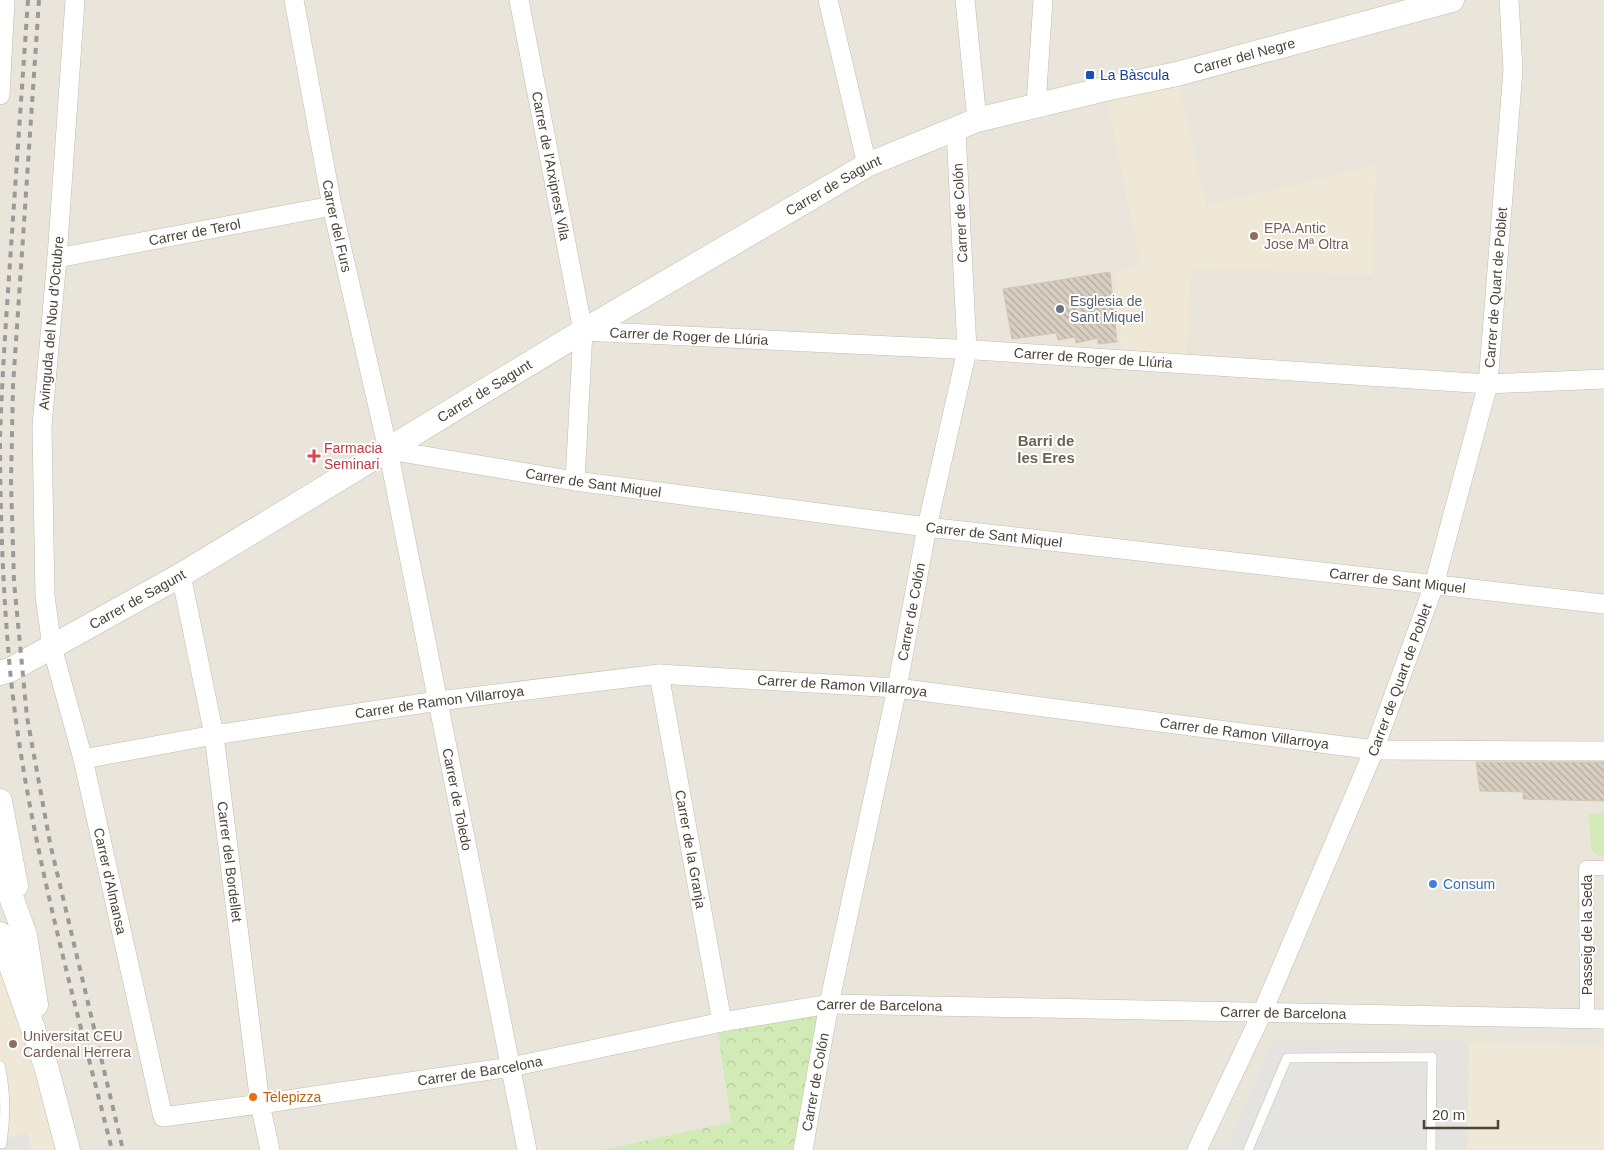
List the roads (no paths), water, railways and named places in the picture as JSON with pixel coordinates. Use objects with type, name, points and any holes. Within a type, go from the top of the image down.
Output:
[{"type":"street","points":[[0,95],[5,0]]},
{"type":"street","name":"Avinguda del Nou d'Octubre","points":[[52,647],[45,596],[42,426],[57,258],[75,0]]},
{"type":"street","name":"Carrer del Furs","points":[[294,0],[332,206],[388,450]]},
{"type":"street","name":"Carrer de l'Arxiprest Vila","points":[[519,0],[583,331],[575,481]]},
{"type":"street","points":[[828,0],[867,165]]},
{"type":"street","name":"Carrer de Colón","points":[[803,1150],[829,1004],[898,688],[926,527],[967,350],[965,0]]},
{"type":"street","points":[[1036,105],[1043,0]]},
{"type":"street","name":"Carrer del Negre","points":[[966,125],[1036,105],[1177,74],[1452,0]]},
{"type":"street","name":"Carrer de Quart de Poblet","points":[[1196,1150],[1263,1011],[1374,750],[1434,585],[1488,384],[1513,70],[1509,0]]},
{"type":"street","name":"Carrer de Sagunt","points":[[3,675],[181,575],[583,331],[867,165],[966,125]]},
{"type":"street","name":"Carrer de Terol","points":[[57,258],[332,206]]},
{"type":"street","name":"Carrer de Roger de Llúria","points":[[583,331],[967,350],[1488,384],[1604,379]]},
{"type":"street","name":"Carrer de Sant Miquel","points":[[388,450],[575,481],[926,527],[1604,604]]},
{"type":"street","name":"Carrer de Toledo","points":[[388,450],[527,1150]]},
{"type":"street","name":"Carrer del Bordellet","points":[[181,575],[214,734],[260,1104],[270,1150]]},
{"type":"street","name":"Carrer d'Almansa","points":[[52,647],[83,759],[163,1117]]},
{"type":"street","name":"Carrer de Ramon Villarroya","points":[[83,759],[214,734],[438,701],[659,674],[898,688],[1374,750],[1604,750]]},
{"type":"street","name":"Carrer de la Granja","points":[[659,674],[722,1022]]},
{"type":"street","points":[[0,801],[25,935],[46,1066]]},
{"type":"street","points":[[0,867],[25,935]]},
{"type":"street","name":"Passeig de la Seda","points":[[1596,1019],[1586,868],[1604,868]]},
{"type":"street","points":[[0,934],[46,1066],[68,1150]]},
{"type":"street","name":"Carrer de Barcelona","points":[[163,1117],[511,1067],[722,1022],[829,1004],[1596,1019]]},
{"type":"lane","points":[[1248,1150],[1287,1058],[1432,1057],[1431,1150]]},
{"type":"lane","points":[[0,1065],[3,1079],[5,1118],[2,1144]]},
{"type":"railway","points":[[28,0],[0,437],[2,554],[10,670],[17,730],[39,851],[52,912],[112,1150]]},
{"type":"railway","points":[[39,0],[13,386],[11,482],[14,582],[27,717],[50,843],[123,1150]]},
{"type":"place","name":"La Bàscula","points":[[1090,75]]},
{"type":"place","name":"EPA.Antic Jose Mª Oltra","points":[[1254,236]]},
{"type":"place","name":"Esglesia de Sant Miquel","points":[[1060,309]]},
{"type":"place","name":"Farmacia Seminari","points":[[314,456]]},
{"type":"place","name":"Consum","points":[[1433,884]]},
{"type":"place","name":"Universitat CEU Cardenal Herrera","points":[[13,1044]]},
{"type":"place","name":"Telepizza","points":[[253,1097]]},
{"type":"district","name":"Barri de les Eres","points":[[1046,448]]}]
